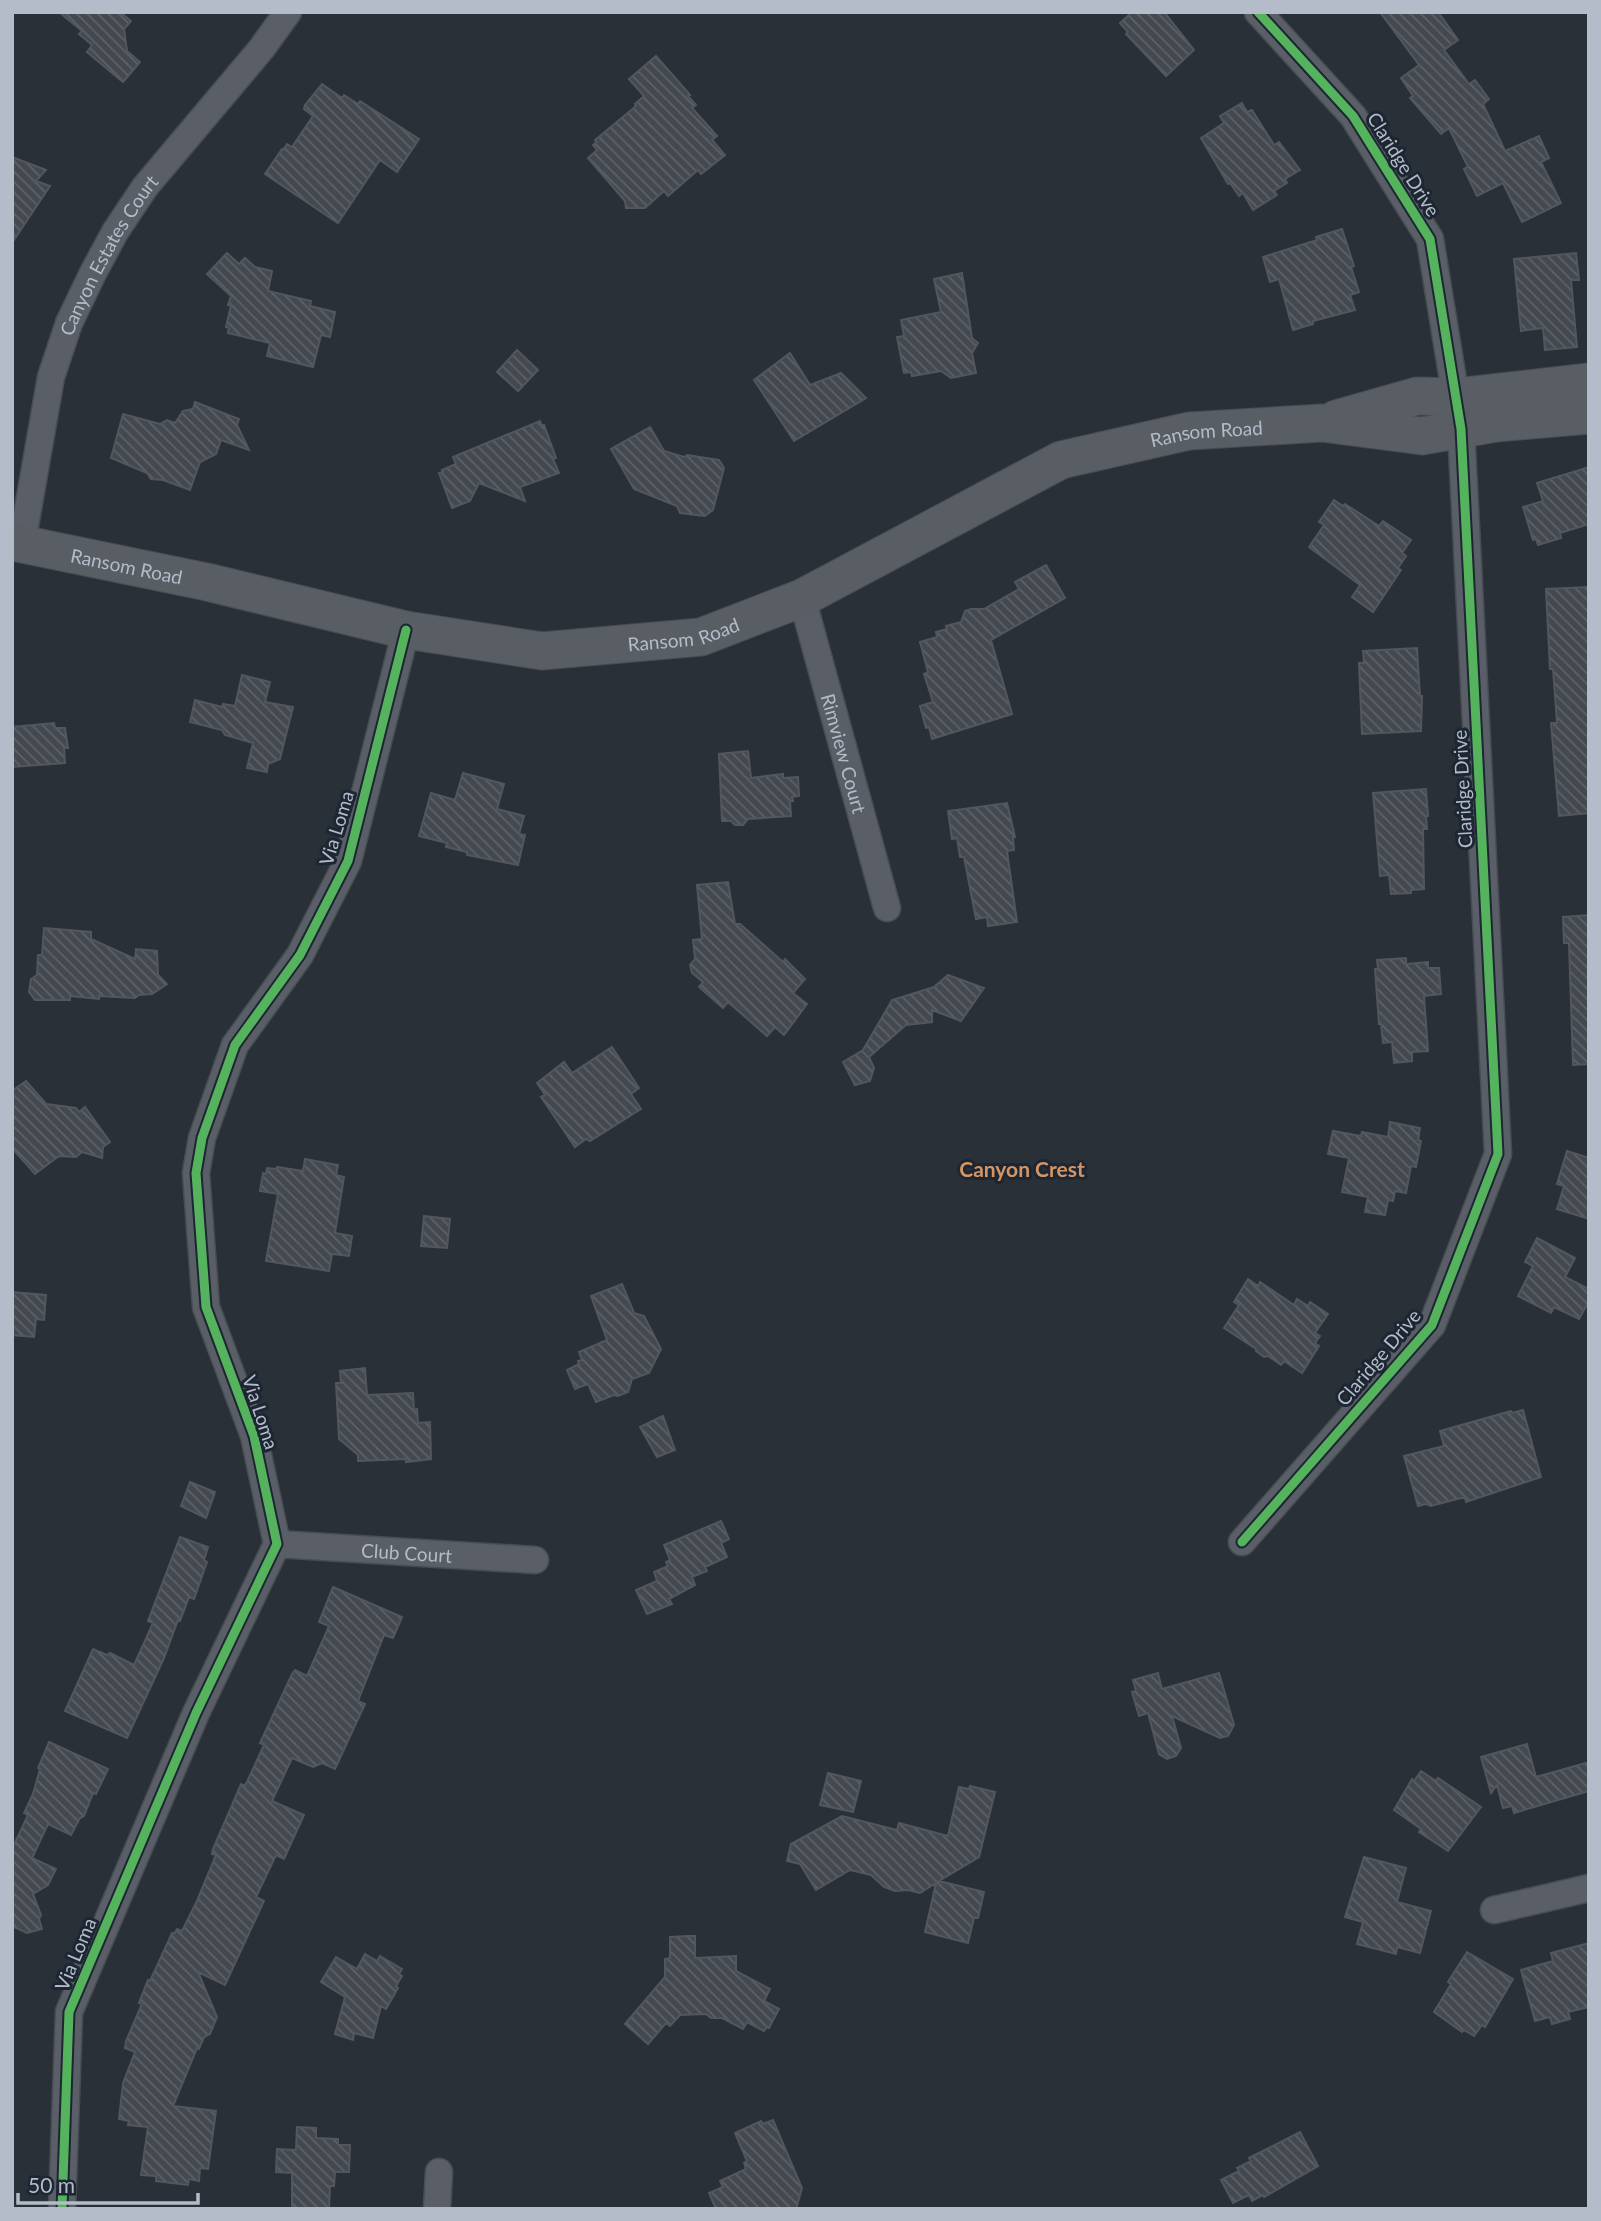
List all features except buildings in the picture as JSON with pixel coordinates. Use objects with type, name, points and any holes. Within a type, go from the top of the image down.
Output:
[{"type":"street","name":"Canyon Estates Court","points":[[17,542],[51,377],[69,323],[93,272],[115,232],[145,187],[262,48],[288,12]]},
{"type":"street","name":"Claridge Drive","points":[[1242,1542],[1432,1325],[1498,1154],[1459,413],[1430,239],[1353,116],[1258,12]]},
{"type":"street","name":"Ransom Road","points":[[1459,413],[1589,382]]},
{"type":"street","name":"Ransom Road","points":[[17,542],[220,585],[407,629],[542,651],[701,637],[802,598],[1061,460],[1189,430],[1322,423],[1417,396],[1459,413],[1496,423],[1589,415]]},
{"type":"street","name":"Rimview Court","points":[[802,598],[887,908]]},
{"type":"street","name":"Via Loma","points":[[62,2209],[69,2012],[196,1713],[277,1544],[254,1436],[206,1307],[197,1173],[202,1138],[235,1045],[300,955],[348,861],[407,629]]},
{"type":"street","name":"Club Court","points":[[277,1544],[535,1560]]},
{"type":"street","points":[[1494,1910],[1589,1888]]},
{"type":"street","points":[[437,2209],[439,2172]]},
{"type":"cycle path","points":[[1242,1542],[1432,1325],[1498,1154],[1461,429],[1430,239],[1353,116],[1258,12]]},
{"type":"cycle path","points":[[62,2209],[69,2012],[196,1713],[277,1544],[254,1436],[206,1307],[196,1173],[202,1138],[235,1045],[300,955],[348,861],[406,630]]},
{"type":"district","name":"Canyon Crest","points":[[1022,1168]]}]
